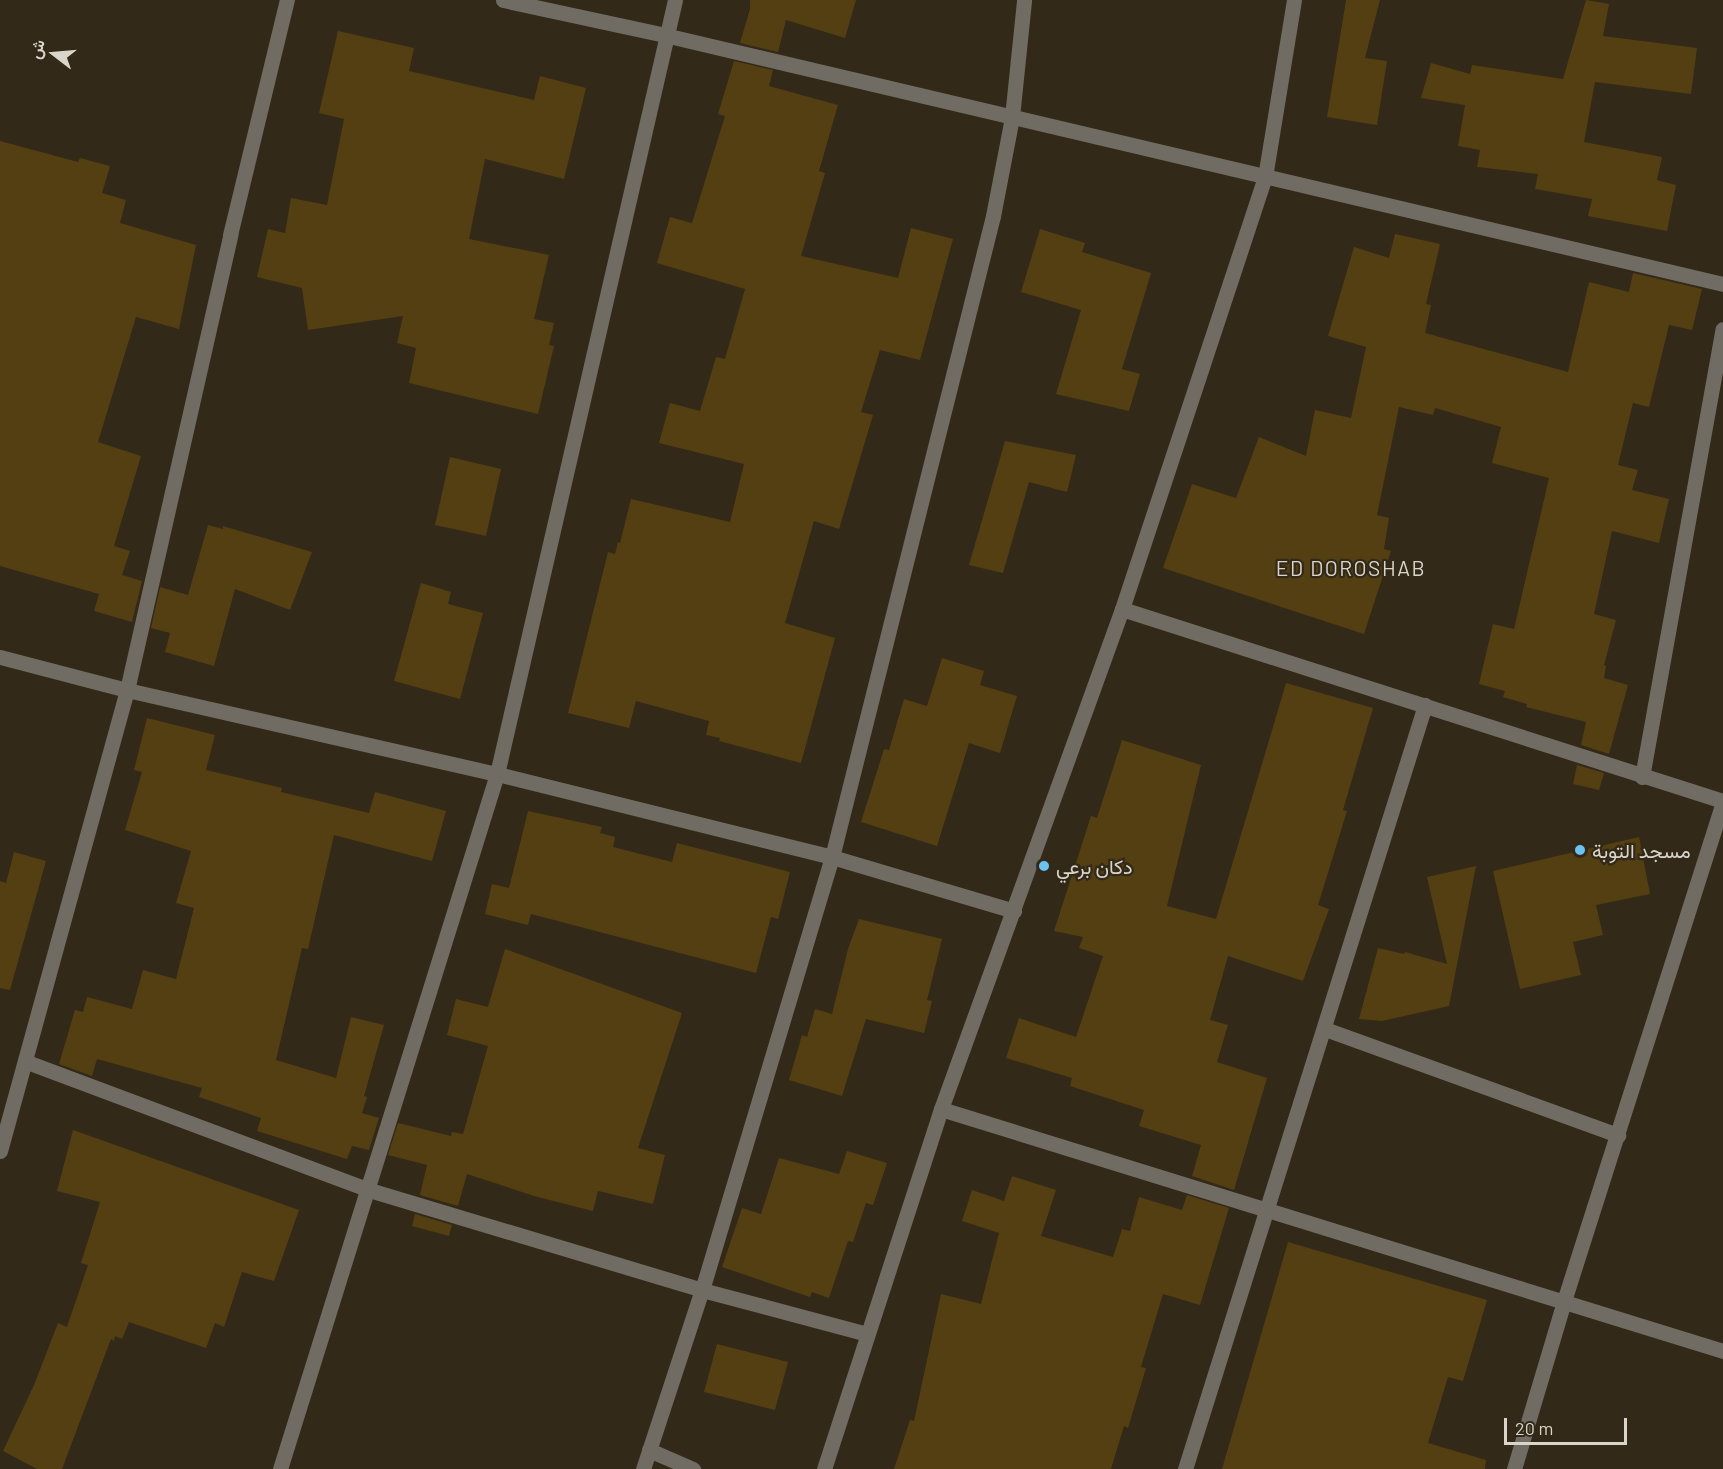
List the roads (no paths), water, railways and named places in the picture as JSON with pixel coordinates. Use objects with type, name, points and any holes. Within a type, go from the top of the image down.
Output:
[{"type":"street","points":[[0,1151],[27,1062],[127,690],[232,224],[287,0]]},
{"type":"street","points":[[503,0],[669,36],[1723,284]]},
{"type":"street","points":[[280,1469],[497,774],[669,36],[675,0]]},
{"type":"street","points":[[643,1469],[702,1290],[832,856],[993,216],[1012,117],[1024,0]]},
{"type":"street","points":[[824,1469],[941,1109],[1122,609],[1264,177],[1294,0]]},
{"type":"street","points":[[1642,777],[1723,329]]},
{"type":"street","points":[[1122,609],[1723,802],[1564,1301],[1514,1469]]},
{"type":"street","points":[[0,657],[127,690],[497,774],[832,856],[1014,912]]},
{"type":"street","points":[[1185,1469],[1425,705]]},
{"type":"street","points":[[1325,1029],[1618,1135]]},
{"type":"street","points":[[27,1062],[366,1189],[702,1290],[867,1334]]},
{"type":"street","points":[[941,1109],[1723,1351]]},
{"type":"street","points":[[649,1450],[693,1469]]},
{"type":"place","name":"مسجد التوبة","points":[[1580,850]]},
{"type":"place","name":"دكان برعي","points":[[1044,866]]},
{"type":"district","name":"ED DOROSHAB","points":[[1351,568]]}]
